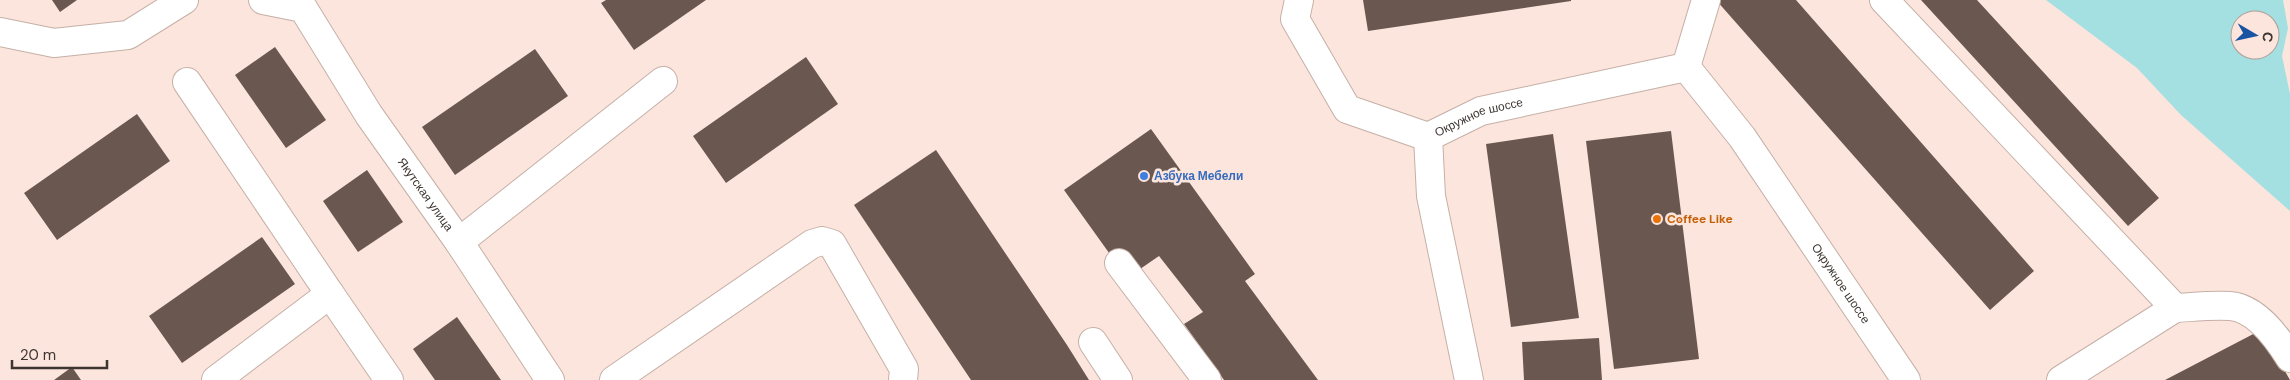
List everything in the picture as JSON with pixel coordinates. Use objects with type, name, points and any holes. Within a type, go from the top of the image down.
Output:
[{"type":"street","points":[[0,32],[54,43],[128,35],[184,0]]},
{"type":"street","name":"Якутская улица","points":[[262,0],[303,8],[369,114],[459,242],[550,380]]},
{"type":"street","points":[[1299,0],[1296,19],[1348,109],[1428,137]]},
{"type":"street","points":[[1686,67],[1706,0]]},
{"type":"street","points":[[1884,0],[2175,308]]},
{"type":"street","name":"Окружное шоссе","points":[[1469,380],[1431,196],[1428,137],[1481,111],[1686,67],[1742,137],[1906,380]]},
{"type":"street","points":[[459,242],[663,81]]},
{"type":"street","points":[[187,82],[389,380]]},
{"type":"street","points":[[614,380],[812,244],[822,241],[832,244],[904,369],[903,380]]},
{"type":"street","points":[[1119,263],[1207,380]]},
{"type":"street","points":[[216,380],[330,294]]},
{"type":"street","points":[[2061,380],[2175,308],[2231,306],[2251,312],[2279,340],[2290,358]]},
{"type":"street","points":[[1094,342],[1118,380]]},
{"type":"water","points":[[2046,0],[2283,0],[2288,28],[2282,56],[2290,94],[2290,211],[2181,115],[2137,68]]},
{"type":"building","points":[[52,0],[77,0],[60,12]]},
{"type":"building","points":[[606,0],[706,0],[634,50],[601,3]]},
{"type":"building","points":[[1363,0],[1571,0],[1571,1],[1368,31]]},
{"type":"building","points":[[1716,0],[1796,0],[2034,271],[1990,310]]},
{"type":"building","points":[[1921,0],[1977,0],[2159,198],[2128,226]]},
{"type":"building","points":[[275,47],[326,120],[286,148],[235,75]]},
{"type":"building","points":[[535,49],[568,96],[455,175],[422,127]]},
{"type":"building","points":[[806,57],[838,104],[726,183],[693,136]]},
{"type":"building","points":[[137,114],[170,161],[57,240],[24,193]]},
{"type":"building","points":[[1151,129],[1255,274],[1245,281],[1318,380],[1224,380],[1184,324],[1203,312],[1159,256],[1127,278],[1064,190]]},
{"type":"building","points":[[1671,131],[1699,359],[1614,369],[1586,141]]},
{"type":"building","points":[[1553,134],[1579,318],[1511,327],[1486,144]]},
{"type":"building","points":[[936,150],[1089,380],[971,380],[854,205]]},
{"type":"building","points":[[367,170],[403,222],[358,252],[323,201]]},
{"type":"building","points":[[262,237],[295,284],[182,363],[149,316]]},
{"type":"building","points":[[457,317],[501,380],[435,380],[413,349]]},
{"type":"building","points":[[2261,330],[2290,380],[2165,380]]},
{"type":"building","points":[[1599,338],[1602,380],[1524,380],[1522,342]]},
{"type":"building","points":[[72,367],[81,380],[54,380]]},
{"type":"place","name":"Азбука Мебели","points":[[1144,176]]},
{"type":"place","name":"Coffee Like","points":[[1657,219]]}]
